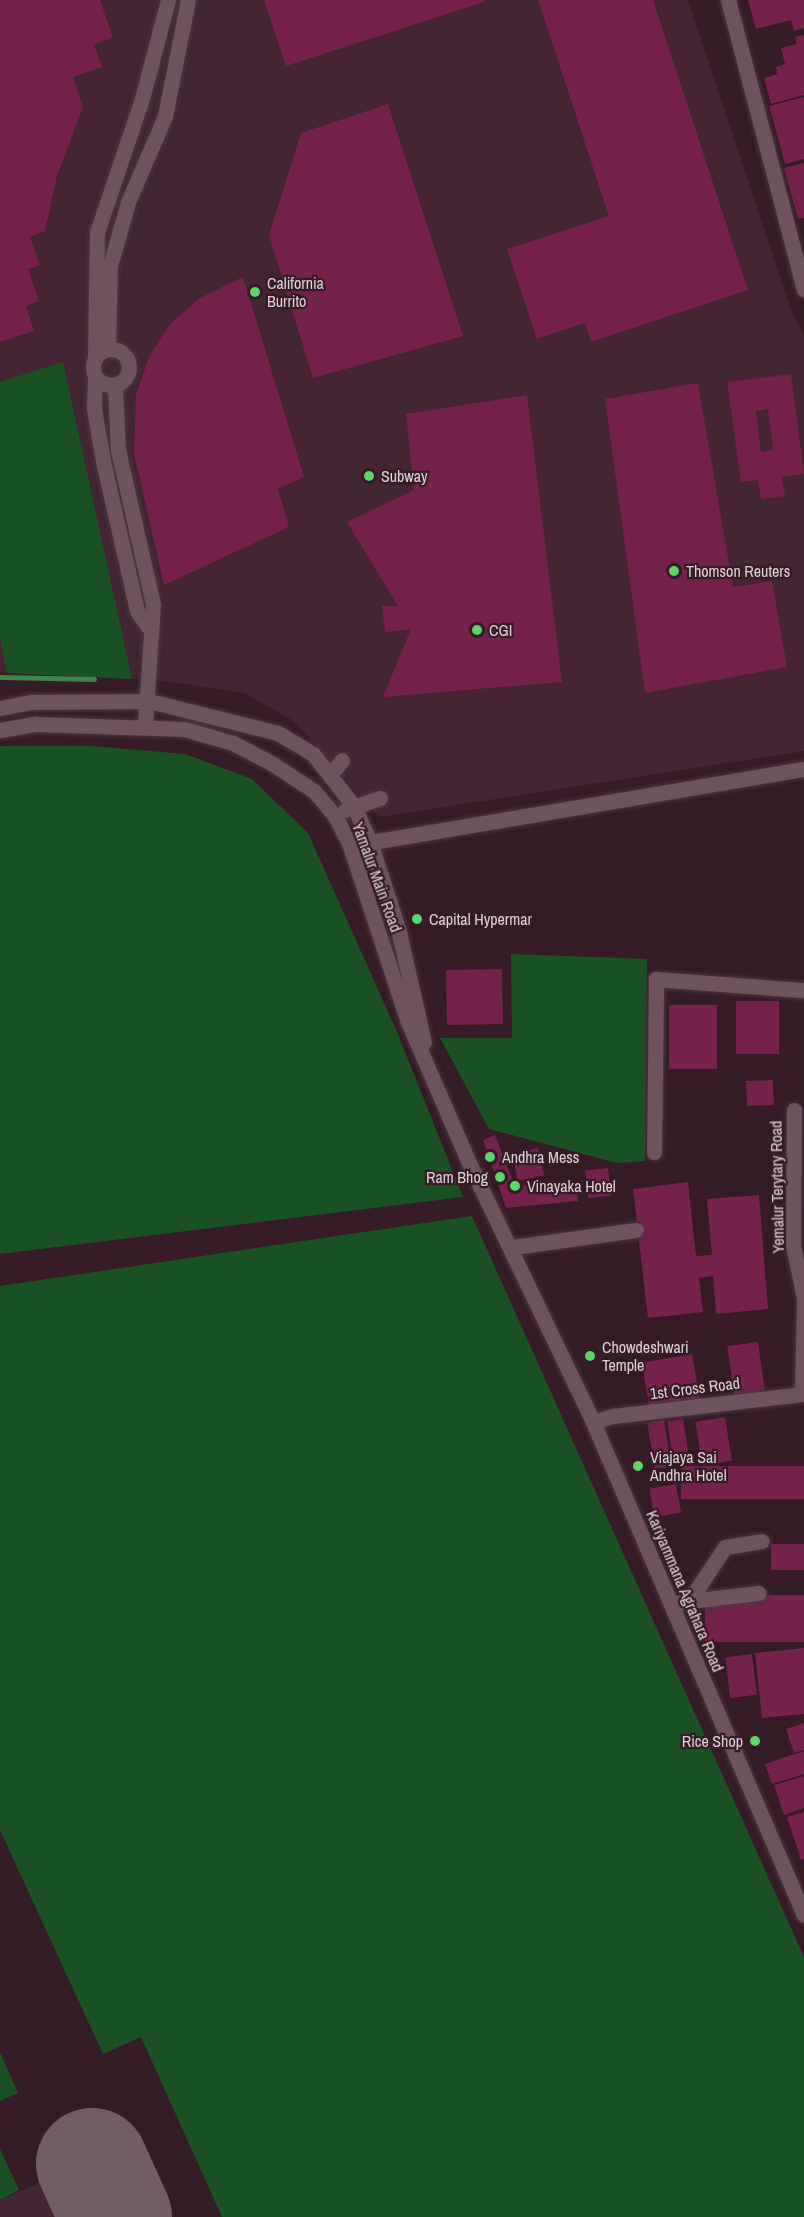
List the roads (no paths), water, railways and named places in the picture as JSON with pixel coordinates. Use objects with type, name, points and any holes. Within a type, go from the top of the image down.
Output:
[{"type":"street","points":[[102,353],[97,232],[142,99],[168,0]]},
{"type":"street","points":[[148,627],[137,611],[103,461],[94,409],[95,377],[102,353],[110,266],[128,202],[165,116],[188,0]]},
{"type":"street","points":[[728,0],[804,289]]},
{"type":"street","points":[[95,377],[105,385],[115,385],[126,378],[129,364],[122,352],[102,353]]},
{"type":"street","points":[[115,385],[118,450],[153,604],[148,627],[149,701],[145,725]]},
{"type":"street","points":[[0,708],[32,702],[149,701],[278,733],[313,754],[353,805],[370,842],[398,928],[428,1063]]},
{"type":"street","name":"Yamalur Main Road","points":[[0,730],[35,724],[145,725],[184,729],[233,743],[314,791],[335,816],[350,846],[408,1022]]},
{"type":"street","points":[[330,775],[342,760]]},
{"type":"street","points":[[350,846],[804,769]]},
{"type":"street","points":[[335,816],[353,805],[380,798]]},
{"type":"street","points":[[654,1152],[656,979],[804,990]]},
{"type":"street","name":"Kariyammana Agrahara Road","points":[[408,1022],[428,1063],[470,1165],[513,1247],[593,1422],[803,1910]]},
{"type":"street","name":"Yemalur Terytary Road","points":[[794,1110],[793,1246],[804,1298],[802,1394]]},
{"type":"street","points":[[513,1247],[636,1230]]},
{"type":"street","name":"1st Cross Road","points":[[593,1422],[613,1416],[802,1394]]},
{"type":"street","points":[[689,1601],[725,1547],[762,1541]]},
{"type":"street","points":[[671,1605],[759,1593]]},
{"type":"waterway","points":[[1,677],[94,679]]},
{"type":"place","name":"California Burrito","points":[[255,292]]},
{"type":"place","name":"Subway","points":[[369,476]]},
{"type":"place","name":"Thomson Reuters","points":[[674,571]]},
{"type":"place","name":"CGI","points":[[477,630]]},
{"type":"place","name":"Capital Hypermar","points":[[417,919]]},
{"type":"place","name":"Andhra Mess","points":[[490,1157]]},
{"type":"place","name":"Ram Bhog","points":[[500,1177]]},
{"type":"place","name":"Vinayaka Hotel","points":[[515,1186]]},
{"type":"place","name":"Chowdeshwari Temple","points":[[590,1356]]},
{"type":"place","name":"Viajaya Sai Andhra Hotel","points":[[638,1466]]},
{"type":"place","name":"Rice Shop","points":[[755,1741]]}]
